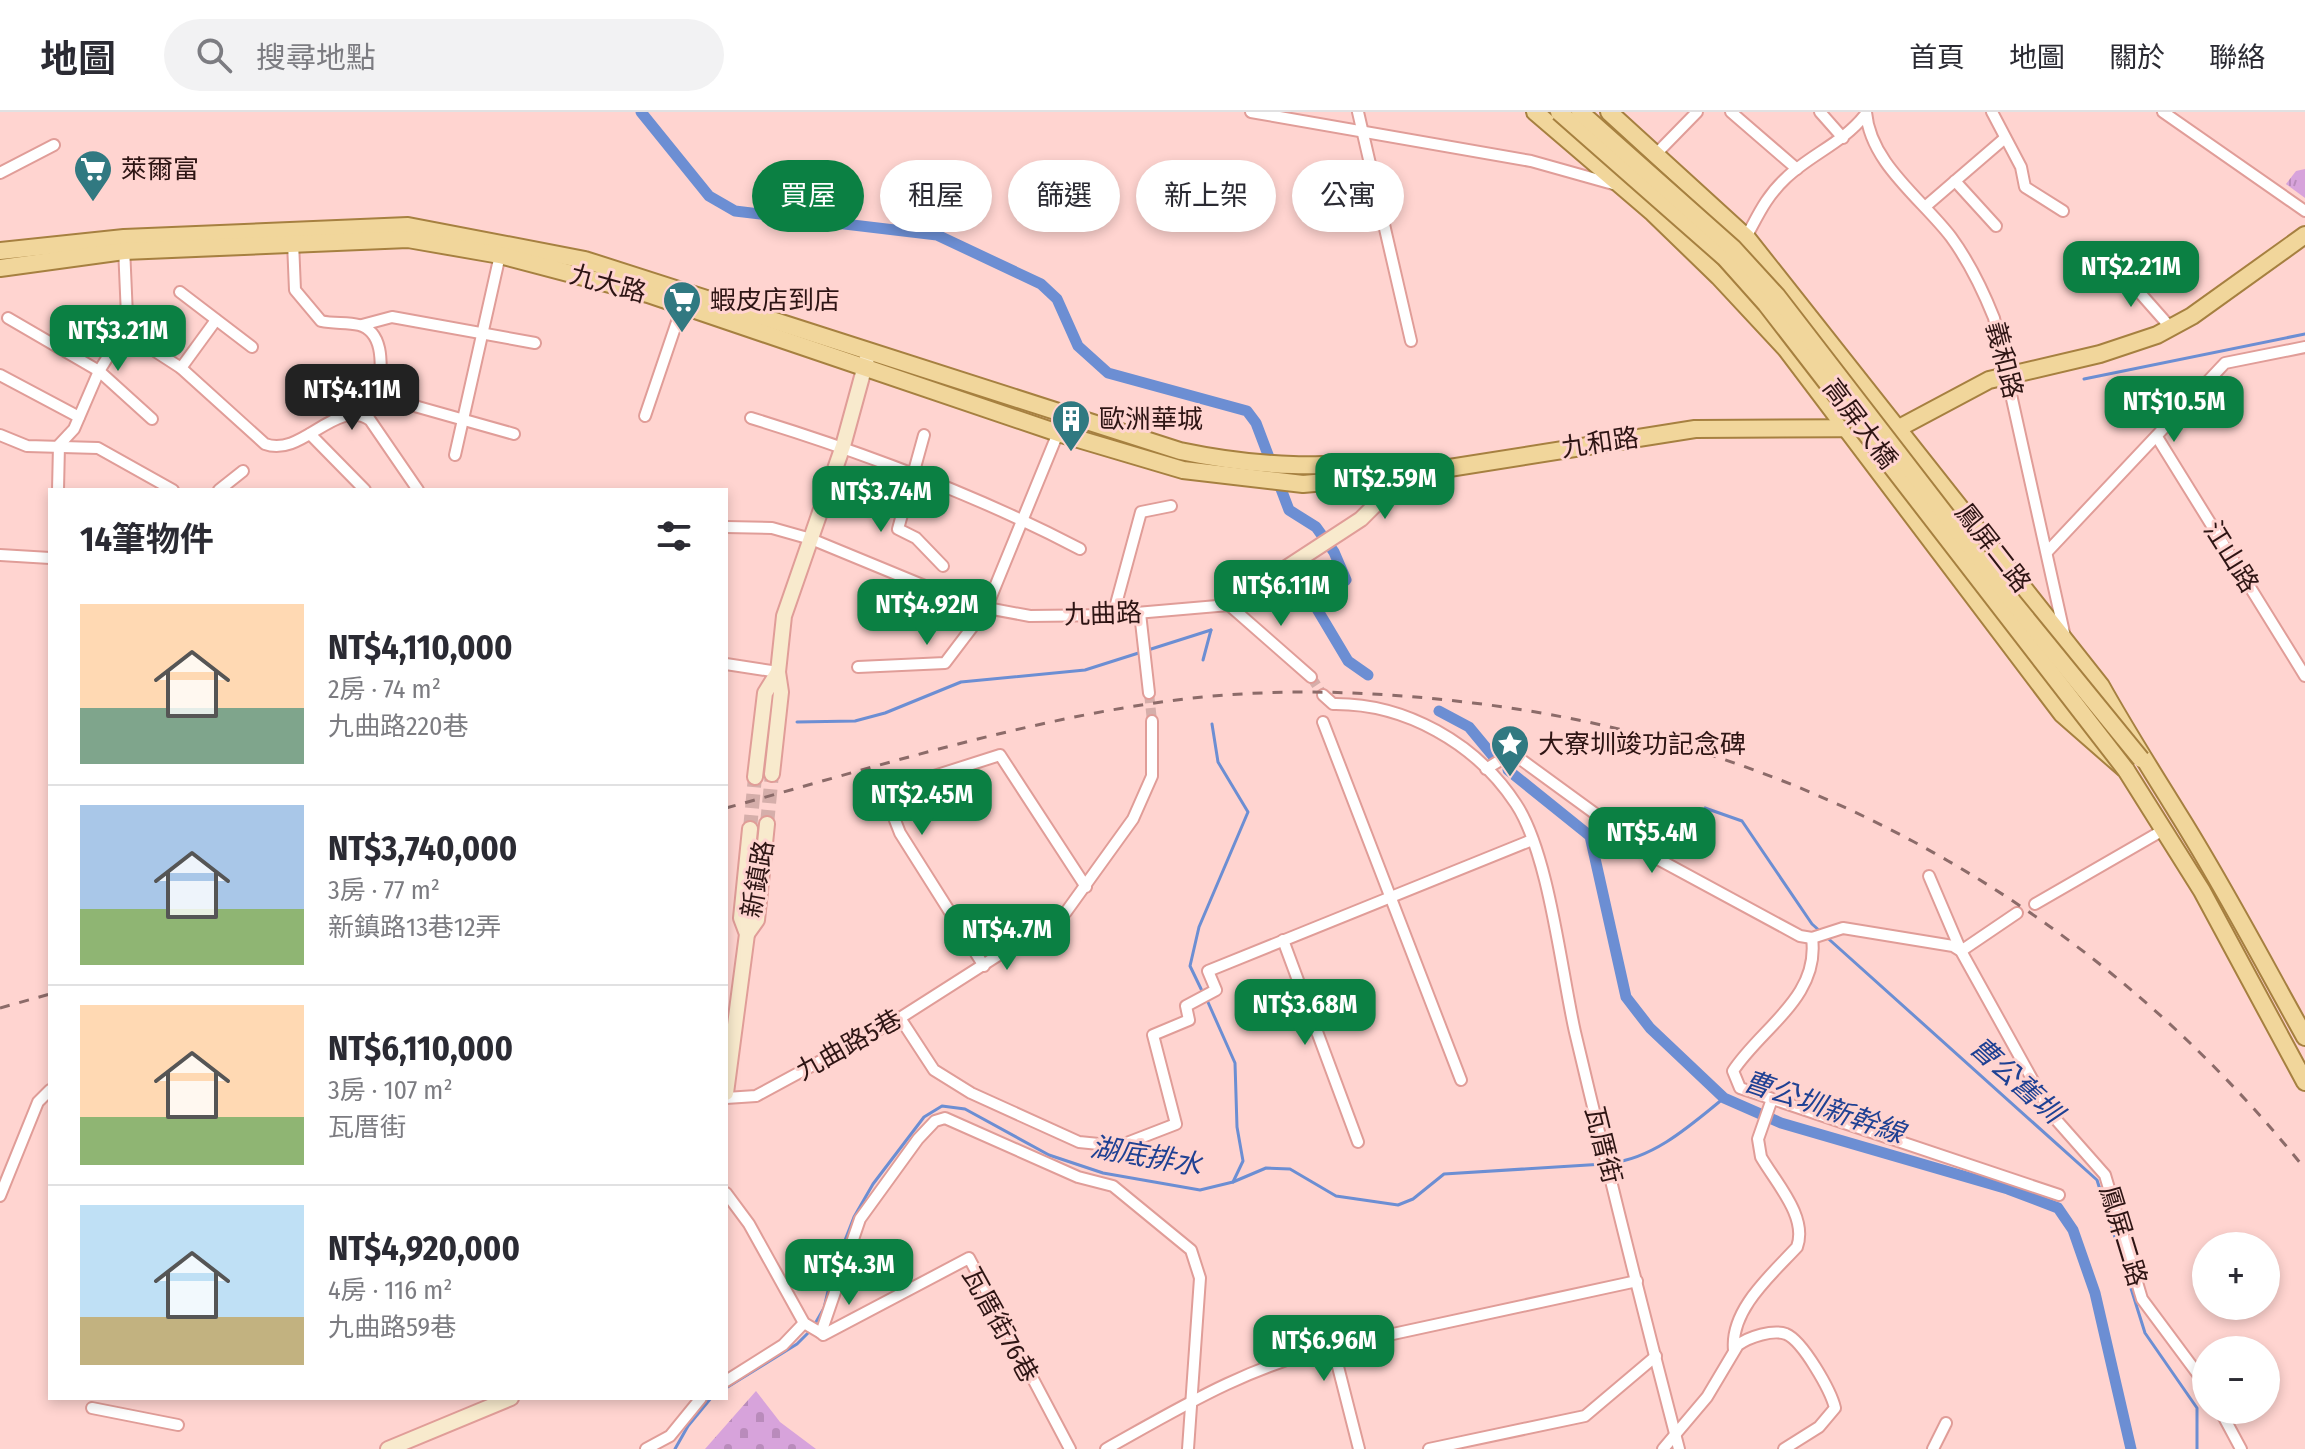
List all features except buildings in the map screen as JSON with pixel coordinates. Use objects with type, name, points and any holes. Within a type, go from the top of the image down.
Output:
[{"type":"main road","name":"鳳屏二路","points":[[1535,112],[1719,277],[1786,349],[2062,714],[2126,770],[2165,829],[2299,1060],[2305,1082]]},
{"type":"main road","name":"高屏大橋","points":[[1559,112],[1725,258],[1766,304],[2126,770]]},
{"type":"main road","name":"高屏大橋","points":[[1580,112],[1733,248],[1777,296],[2013,602],[2141,759]]},
{"type":"main road","name":"鳳屏二路","points":[[1617,115],[1747,238],[2101,686],[2141,759],[2176,810],[2233,906],[2305,1037]]},
{"type":"main road","name":"九大路","points":[[0,251],[408,226],[585,260],[866,360],[1058,433],[1183,470],[1239,471]]},
{"type":"main road","points":[[1899,428],[1989,380],[2100,354],[2171,328],[2305,235]]},
{"type":"main road","name":"九大路","points":[[0,268],[124,245],[408,239],[500,255],[648,294],[682,307],[1180,451],[1239,471]]},
{"type":"main road","name":"九和路","points":[[1239,471],[1303,484],[1405,475],[1695,429],[1899,428]]},
{"type":"main road","points":[[1239,471],[1372,462],[1405,475]]},
{"type":"street","name":"鳳屏二路","points":[[1251,112],[1531,161],[1623,188]]},
{"type":"street","points":[[1358,112],[1411,341]]},
{"type":"street","points":[[1656,154],[1697,112]]},
{"type":"street","points":[[1731,112],[1797,169]]},
{"type":"street","points":[[1820,112],[1843,138]]},
{"type":"street","points":[[1992,112],[2021,167],[2025,187],[2063,211]]},
{"type":"street","points":[[2163,112],[2305,211]]},
{"type":"street","points":[[1719,277],[1747,238],[1752,219],[1797,169],[1843,138],[1866,114]]},
{"type":"street","name":"義和路","points":[[1866,114],[1883,157],[1897,178],[1926,206],[1976,273],[2001,337],[2066,643]]},
{"type":"street","points":[[1926,206],[2005,138]]},
{"type":"street","points":[[0,173],[54,145]]},
{"type":"street","points":[[1955,181],[1996,226]]},
{"type":"street","points":[[293,242],[298,295],[321,321],[362,325],[392,317],[535,343]]},
{"type":"street","points":[[59,445],[66,440],[99,371],[124,331],[127,316],[124,245]]},
{"type":"street","points":[[455,455],[500,255]]},
{"type":"street","points":[[2107,269],[2133,285],[2171,328]]},
{"type":"street","points":[[180,292],[252,347]]},
{"type":"street","points":[[645,416],[682,307]]},
{"type":"street","points":[[8,318],[99,371],[152,419]]},
{"type":"street","points":[[181,368],[216,320]]},
{"type":"street","points":[[362,325],[377,342],[381,357],[380,387]]},
{"type":"street","points":[[124,331],[181,368],[273,447],[286,447],[346,415],[361,414],[396,454],[417,488]]},
{"type":"street","points":[[2048,551],[2225,363],[2305,347]]},
{"type":"street","points":[[772,774],[781,692],[778,672],[784,616],[843,446],[866,360]]},
{"type":"street","points":[[0,375],[79,417]]},
{"type":"street","points":[[411,405],[514,434]]},
{"type":"street","points":[[751,418],[843,446],[1023,519],[1080,549]]},
{"type":"street","points":[[858,667],[945,663],[986,609],[1058,433]]},
{"type":"street","points":[[310,434],[363,488]]},
{"type":"street","points":[[0,435],[27,446],[98,448],[169,488]]},
{"type":"street","points":[[924,435],[898,529],[916,538],[943,566]]},
{"type":"street","name":"江山路","points":[[2157,437],[2305,676]]},
{"type":"street","points":[[58,488],[59,445]]},
{"type":"street","points":[[222,488],[243,471]]},
{"type":"street","name":"九曲路","points":[[728,527],[772,528],[811,539],[929,590],[986,609],[1030,616],[1140,613],[1229,605],[1339,536],[1405,475]]},
{"type":"street","points":[[1113,615],[1141,512],[1171,506]]},
{"type":"street","points":[[0,555],[48,558]]},
{"type":"street","points":[[1229,605],[1311,677]]},
{"type":"street","points":[[1140,613],[1149,693]]},
{"type":"street","points":[[728,664],[778,672]]},
{"type":"street","points":[[755,777],[765,693],[778,672]]},
{"type":"street","name":"瓦厝街","points":[[1323,695],[1333,704],[1360,704],[1405,714],[1453,741],[1486,769],[1517,805],[1532,840],[1679,1449]]},
{"type":"street","name":"九曲路5巷","points":[[728,1095],[756,1096],[900,1018],[1050,925],[1086,887],[1133,819],[1152,776],[1152,721]]},
{"type":"street","points":[[1323,722],[1461,1080]]},
{"type":"street","points":[[1486,769],[1512,753],[1656,858],[1800,936],[1816,937],[1834,929],[1953,946],[1961,951],[2017,913]]},
{"type":"street","points":[[984,966],[900,833],[884,792],[1000,755],[1086,887]]},
{"type":"street","name":"新鎮路","points":[[747,934],[757,920],[767,824]]},
{"type":"street","name":"新鎮路","points":[[728,1080],[747,934],[741,918],[750,829]]},
{"type":"street","points":[[2035,904],[2165,829]]},
{"type":"street","points":[[900,1018],[934,1070],[971,1093],[1079,1142],[1119,1146],[1176,1124],[1153,1035],[1189,1020],[1186,1006],[1216,990],[1208,971],[1532,840]]},
{"type":"street","name":"鳳屏二路","points":[[1929,876],[1961,951],[2052,1115],[2105,1175],[2142,1299],[2192,1366]]},
{"type":"street","points":[[1816,937],[1808,976],[1788,1010],[1733,1071],[1740,1088],[1770,1102],[2059,1195]]},
{"type":"street","points":[[1283,940],[1358,1142]]},
{"type":"street","points":[[0,1196],[38,1102],[48,1092]]},
{"type":"street","points":[[1734,1350],[1733,1334],[1749,1303],[1797,1247],[1801,1230],[1761,1157],[1758,1139],[1770,1102]]},
{"type":"street","points":[[728,1196],[791,1294],[804,1323],[821,1333],[860,1219],[918,1139],[935,1121],[945,1118],[1078,1177],[1113,1186],[1191,1250],[1200,1278],[1188,1449]]},
{"type":"street","name":"瓦厝街76巷","points":[[821,1333],[824,1337],[969,1258],[1070,1449]]},
{"type":"street","points":[[1106,1449],[1192,1400],[1282,1358],[1637,1281]]},
{"type":"street","points":[[728,1380],[783,1345],[804,1323]]},
{"type":"street","points":[[1663,1449],[1707,1397],[1734,1350],[1744,1340],[1774,1332],[1785,1334],[1809,1358],[1834,1403],[1833,1415],[1784,1449]]},
{"type":"street","points":[[1338,1346],[1359,1449]]},
{"type":"street","points":[[1429,1449],[1585,1416],[1656,1356]]},
{"type":"street","points":[[388,1449],[506,1400]]},
{"type":"street","points":[[646,1449],[670,1436],[699,1400]]},
{"type":"street","points":[[92,1408],[178,1425]]},
{"type":"street","points":[[1933,1449],[1946,1423]]},
{"type":"street","points":[[2228,1424],[2241,1449]]},
{"type":"green space","points":[[2305,169],[2305,198],[2286,184],[2296,171]]},
{"type":"green space","points":[[756,1391],[780,1422],[816,1449],[705,1449]]},
{"type":"waterway","name":"曹公圳新幹線","points":[[641,112],[709,196],[735,211],[937,235],[1041,284],[1057,299],[1078,346],[1108,373],[1247,411],[1256,423],[1289,510],[1316,527],[1334,552],[1346,580],[1314,604],[1348,661],[1368,675]]},
{"type":"waterway","points":[[2084,379],[2305,334]]},
{"type":"waterway","name":"湖底排水","points":[[1203,660],[1211,630]]},
{"type":"waterway","points":[[797,722],[855,721],[885,713],[961,682],[1085,670],[1211,630]]},
{"type":"waterway","name":"曹公圳新幹線","points":[[1439,711],[1469,727],[1493,756]]},
{"type":"waterway","name":"湖底排水","points":[[1203,993],[1190,966],[1199,927],[1248,812],[1218,762],[1212,724]]},
{"type":"waterway","name":"曹公圳新幹線","points":[[1508,770],[1590,836],[1626,997],[1650,1028],[1724,1098],[1781,1123],[2008,1189],[2058,1208],[2073,1230],[2095,1293],[2131,1449]]},
{"type":"waterway","name":"曹公舊圳","points":[[1705,808],[1742,821],[1812,924],[2097,1180],[2145,1333],[2197,1408],[2197,1449]]},
{"type":"waterway","name":"湖底排水","points":[[728,1387],[797,1344],[812,1329],[824,1308],[832,1274],[854,1217],[873,1184],[924,1117],[942,1106],[965,1109],[1049,1155],[1103,1173],[1200,1190],[1233,1182],[1243,1161],[1237,1127],[1235,1063],[1207,1000]]},
{"type":"waterway","points":[[1611,1163],[1658,1147],[1724,1098]]},
{"type":"waterway","points":[[1233,1182],[1266,1168],[1290,1169],[1336,1196],[1398,1205],[1413,1199],[1444,1174],[1604,1164]]},
{"type":"waterway","name":"湖底排水","points":[[675,1449],[688,1426],[709,1400]]},
{"type":"tunnel","points":[[1311,677],[1323,695]]},
{"type":"tunnel","points":[[1149,693],[1152,721]]},
{"type":"tunnel","points":[[767,824],[772,774]]},
{"type":"tunnel","points":[[750,829],[755,777]]},
{"type":"railway","points":[[728,807],[1023,728],[1084,715],[1203,697],[1304,692],[1405,696],[1473,703],[1595,724],[1713,756],[1827,799],[1935,854],[2038,918],[2134,992],[2223,1076],[2305,1169]]},
{"type":"railway","points":[[0,1008],[48,995]]},
{"type":"place","name":"萊爾富","points":[[93,203]]},
{"type":"place","name":"蝦皮店到店","points":[[682,334]]},
{"type":"place","name":"歐洲華城","points":[[1071,453]]},
{"type":"place","name":"大寮圳竣功記念碑","points":[[1510,778]]}]
